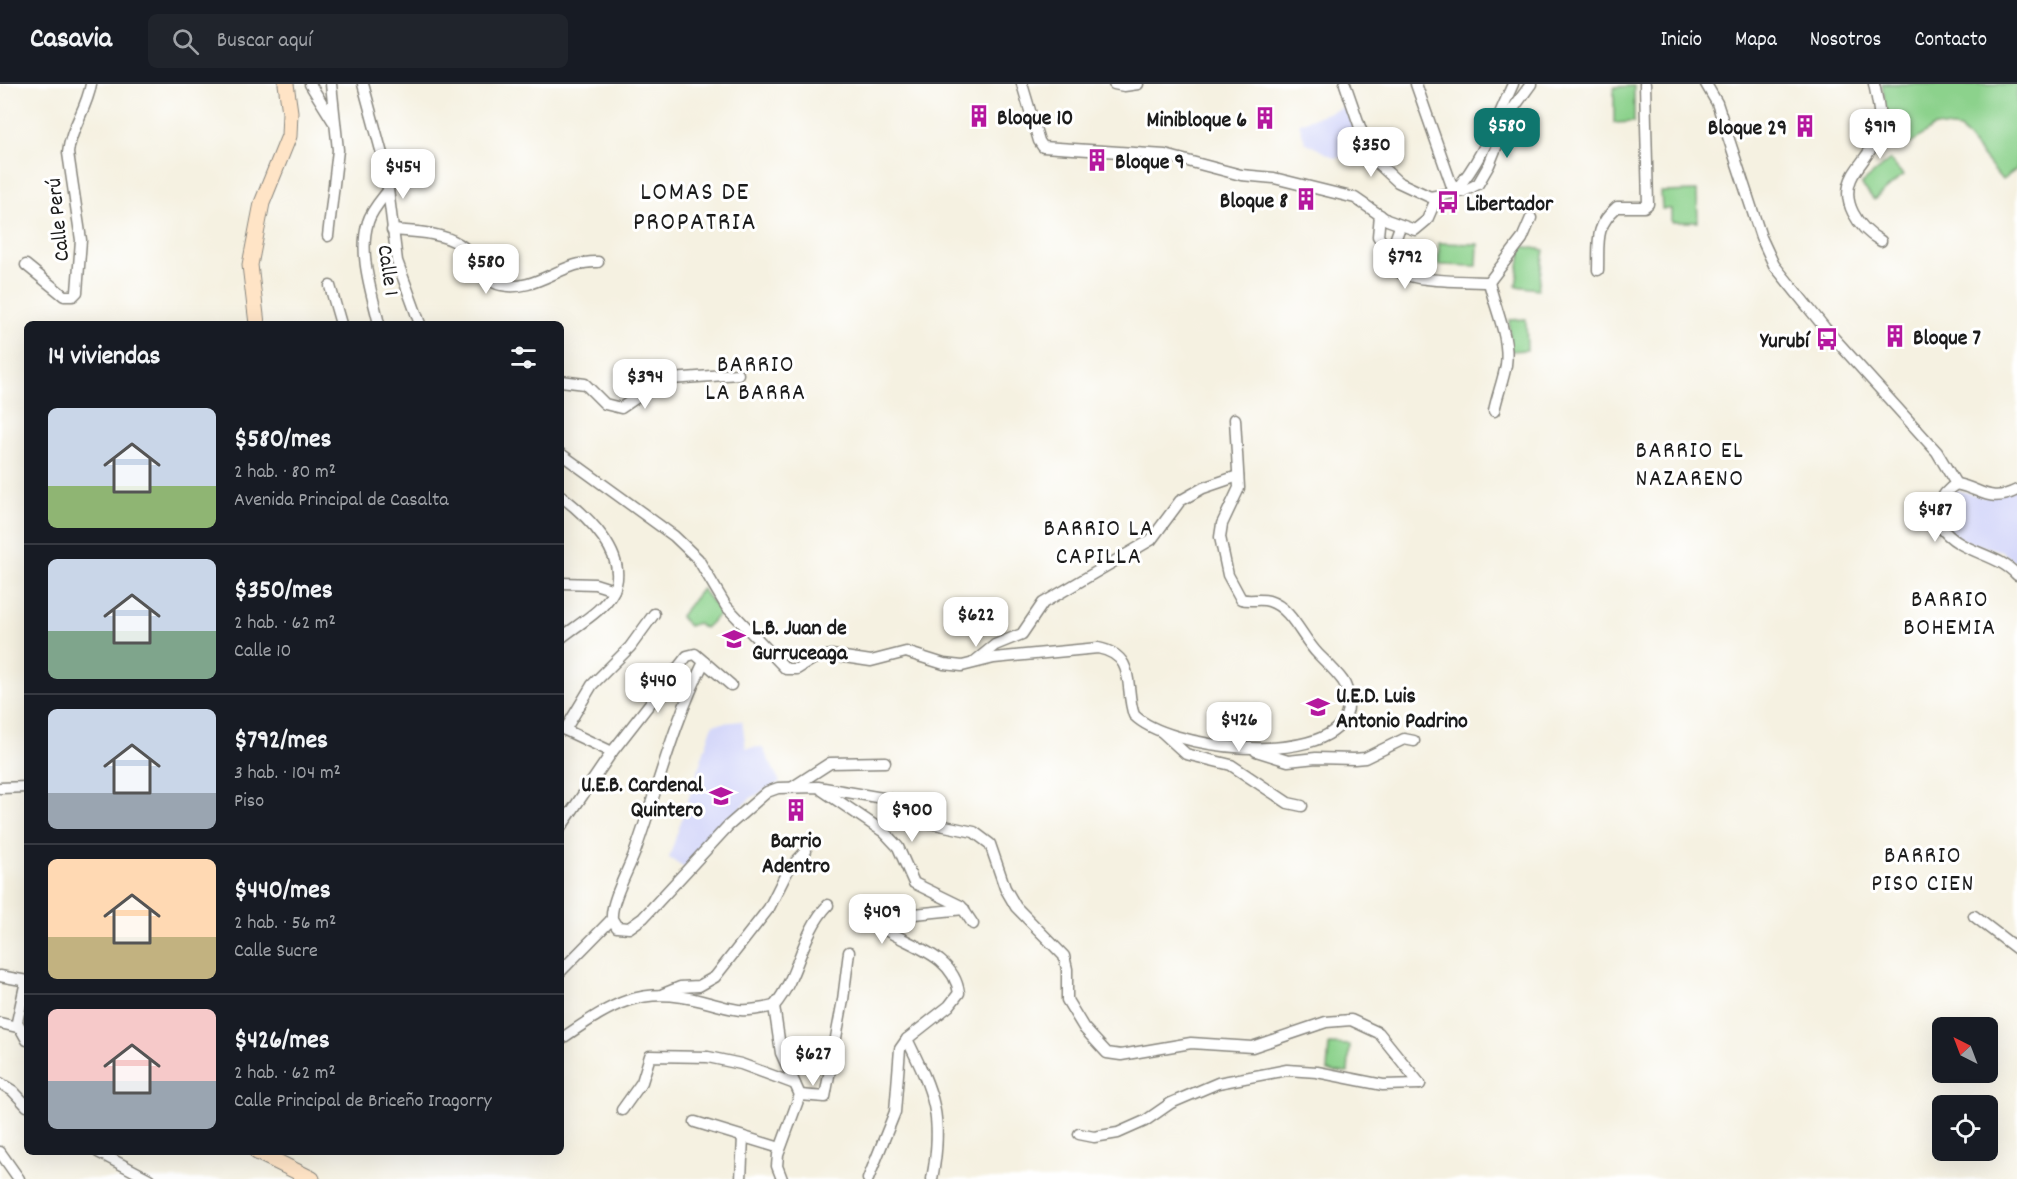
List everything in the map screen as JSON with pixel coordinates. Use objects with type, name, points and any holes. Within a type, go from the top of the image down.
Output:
[{"type":"main road","points":[[256,321],[250,284],[253,243],[265,194],[289,136],[290,112],[286,84]]},
{"type":"main road","points":[[263,1155],[312,1179]]},
{"type":"street","name":"Calle Perú","points":[[26,265],[64,296],[73,296],[77,292],[81,240],[68,153],[69,142],[88,102],[91,84]]},
{"type":"street","points":[[310,84],[335,123]]},
{"type":"street","points":[[328,236],[338,150],[331,84]]},
{"type":"street","points":[[363,84],[380,143],[397,261],[419,321]]},
{"type":"street","points":[[1022,84],[1039,141],[1043,147],[1165,155],[1241,176],[1275,178],[1355,198],[1400,226],[1415,230],[1420,228],[1432,213],[1437,197]]},
{"type":"street","points":[[1114,84],[1124,86],[1138,84]]},
{"type":"street","points":[[1345,84],[1370,156],[1403,186],[1420,195],[1437,197],[1471,189],[1483,178],[1510,114],[1531,84]]},
{"type":"street","points":[[1416,84],[1454,192]]},
{"type":"street","points":[[1454,192],[1467,177],[1485,145],[1513,84]]},
{"type":"street","points":[[1598,270],[1599,229],[1604,219],[1617,207],[1644,207],[1648,204],[1645,84]]},
{"type":"street","points":[[1706,84],[1717,103],[1761,237],[1774,265],[1824,327],[1937,452],[1956,484],[1987,496],[1999,496],[2017,490]]},
{"type":"street","points":[[1874,84],[1881,114],[1876,139],[1848,186],[1848,195],[1854,215],[1862,226],[1881,241]]},
{"type":"street","name":"Calle 1","points":[[378,321],[365,251],[366,234],[368,220],[388,191]]},
{"type":"street","points":[[1380,215],[1377,236],[1393,250]]},
{"type":"street","points":[[1489,282],[1522,239],[1531,218]]},
{"type":"street","points":[[1400,226],[1391,259],[1393,268],[1400,273],[1417,279],[1489,282]]},
{"type":"street","points":[[392,230],[434,234],[458,243],[488,278],[501,285],[535,283],[566,269],[598,262]]},
{"type":"street","points":[[1489,282],[1500,319],[1506,352],[1506,366],[1494,411]]},
{"type":"street","points":[[330,286],[340,321]]},
{"type":"street","points":[[564,381],[585,384],[605,404],[621,408],[646,391],[671,379],[738,374]]},
{"type":"street","points":[[564,455],[674,536],[698,560],[726,606],[786,669],[796,669],[813,659],[831,655],[871,661],[906,652],[951,666],[994,658],[1087,647],[1106,650],[1125,666],[1134,715],[1141,722],[1161,731],[1207,742],[1250,748],[1293,748],[1322,738],[1344,720],[1348,711],[1348,700],[1343,681],[1311,647],[1284,610],[1265,600],[1241,599],[1234,590],[1221,545],[1220,531],[1238,494],[1235,419]]},
{"type":"street","points":[[971,664],[994,645],[1022,634],[1043,603],[1151,540],[1180,501],[1203,488],[1238,476]]},
{"type":"street","points":[[1956,484],[1947,490],[1940,502],[1941,527],[1955,540],[1998,560],[2017,575]]},
{"type":"street","points":[[564,499],[591,523],[610,549],[617,575],[614,590],[602,605],[564,636]]},
{"type":"street","points":[[564,583],[600,585],[614,590]]},
{"type":"street","points":[[564,727],[592,685],[630,647],[654,614]]},
{"type":"street","points":[[564,823],[612,752],[687,656],[695,654],[731,685]]},
{"type":"street","points":[[704,662],[689,694],[635,851],[613,905],[612,919],[617,927],[623,929],[635,925],[663,899],[759,796],[778,788],[818,788],[906,802],[930,823],[974,832],[990,844],[1005,888],[1016,907],[1064,956],[1067,969],[1067,1000],[1091,1037],[1107,1053],[1121,1055],[1191,1043],[1252,1047],[1326,1022],[1351,1020],[1379,1033],[1420,1084],[1383,1085],[1308,1071],[1287,1070],[1218,1083],[1172,1102],[1145,1121],[1118,1133],[1094,1137],[1079,1134]]},
{"type":"street","points":[[564,729],[612,752]]},
{"type":"street","points":[[1161,731],[1186,754],[1231,765],[1288,803],[1302,806]]},
{"type":"street","points":[[1250,748],[1266,756],[1288,762],[1316,758],[1365,758],[1404,739],[1414,741]]},
{"type":"street","points":[[793,787],[830,763],[885,762]]},
{"type":"street","points":[[0,788],[24,787]]},
{"type":"street","points":[[818,788],[862,816],[892,840],[898,847],[914,883],[952,900],[964,909],[973,924]]},
{"type":"street","points":[[564,1037],[616,1003],[660,995],[680,987],[699,986],[715,977],[769,908],[788,870],[806,851]]},
{"type":"street","points":[[660,995],[701,1000],[744,1012],[774,1006],[783,995],[814,925],[828,905]]},
{"type":"street","points":[[868,1179],[895,1112],[898,1058],[907,1039],[956,999],[958,987],[952,974],[940,959],[885,930],[879,924],[879,920],[885,916],[964,909]]},
{"type":"street","points":[[1974,916],[2017,949]]},
{"type":"street","points":[[564,967],[612,919]]},
{"type":"street","points":[[800,1095],[825,1097],[843,1000],[849,952]]},
{"type":"street","points":[[0,976],[24,980]]},
{"type":"street","points":[[17,1027],[24,995]]},
{"type":"street","points":[[774,1006],[779,1046],[800,1095],[780,1148],[777,1166],[782,1179]]},
{"type":"street","points":[[0,1023],[17,1027],[24,1036]]},
{"type":"street","points":[[907,1039],[934,1096],[936,1107],[937,1146],[932,1179]]},
{"type":"street","points":[[622,1110],[642,1082],[650,1056],[719,1059],[741,1064],[795,1084]]},
{"type":"street","points":[[0,1083],[13,1091],[24,1103]]},
{"type":"street","points":[[694,1122],[780,1148]]},
{"type":"street","points":[[741,1179],[743,1137]]},
{"type":"street","points":[[0,1152],[19,1179]]},
{"type":"street","points":[[104,1155],[149,1179]]},
{"type":"shaded area","points":[[1347,106],[1362,154],[1335,158],[1305,142],[1299,123]]},
{"type":"shaded area","points":[[2017,488],[2017,564],[2002,551],[1971,543],[1949,532],[1937,511],[1953,489],[1983,497]]},
{"type":"shaded area","name":"U.E.B. Cardenal Quintero","points":[[742,721],[746,748],[762,747],[780,782],[749,799],[686,869],[669,858],[713,724]]},
{"type":"green space","points":[[1882,84],[2017,84],[2017,169],[2002,180],[1960,129],[1935,126],[1909,145],[1882,135],[1886,110]]},
{"type":"green space","points":[[1634,86],[1634,122],[1614,123],[1614,87]]},
{"type":"green space","points":[[1890,160],[1903,175],[1874,200],[1861,184]]},
{"type":"green space","points":[[1697,191],[1698,222],[1671,222],[1671,209],[1662,209],[1661,192]]},
{"type":"green space","points":[[1439,243],[1478,244],[1477,266],[1438,265]]},
{"type":"green space","points":[[1522,246],[1544,250],[1538,289],[1516,286]]},
{"type":"green space","points":[[1526,319],[1527,350],[1510,351],[1509,320]]},
{"type":"green space","points":[[702,589],[721,613],[705,628],[697,623],[689,626],[680,616]]},
{"type":"green space","points":[[1329,1044],[1350,1045],[1348,1073],[1327,1071]]},
{"type":"place","name":"Bloque 10","points":[[979,116]]},
{"type":"place","name":"Minibloque 6","points":[[1265,118]]},
{"type":"place","name":"Bloque 29","points":[[1805,126]]},
{"type":"place","name":"Bloque 9","points":[[1097,160]]},
{"type":"place","name":"Bloque 8","points":[[1306,199]]},
{"type":"place","name":"Libertador","points":[[1448,202]]},
{"type":"place","name":"Bloque 7","points":[[1895,336]]},
{"type":"place","name":"Yurubí","points":[[1827,339]]},
{"type":"place","name":"L.B. Juan de Gurruceaga","points":[[734,639]]},
{"type":"place","name":"U.E.D. Luis Antonio Padrino","points":[[1318,707]]},
{"type":"place","name":"U.E.B. Cardenal Quintero","points":[[721,796]]},
{"type":"place","name":"Barrio Adentro","points":[[796,810]]},
{"type":"district","name":"LOMAS DE PROPATRIA","points":[[695,205]]},
{"type":"district","name":"BARRIO LA BARRA","points":[[756,377]]},
{"type":"district","name":"BARRIO EL NAZARENO","points":[[1690,463]]},
{"type":"district","name":"BARRIO LA CAPILLA","points":[[1099,541]]},
{"type":"district","name":"BARRIO BOHEMIA","points":[[1950,612]]},
{"type":"district","name":"BARRIO PISO CIEN","points":[[1923,868]]}]
